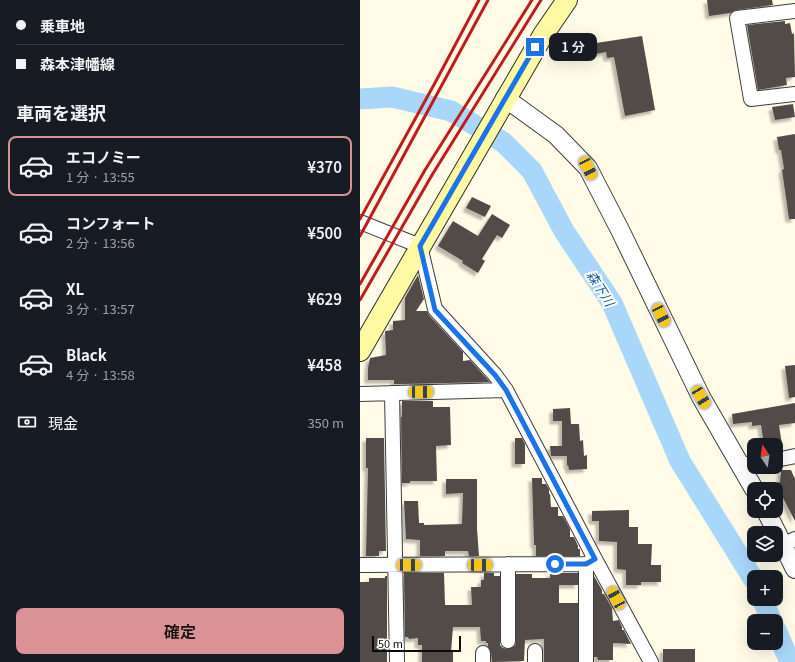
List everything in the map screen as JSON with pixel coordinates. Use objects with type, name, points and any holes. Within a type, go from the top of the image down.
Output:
[{"type":"main road","points":[[360,351],[542,35],[567,0]]},
{"type":"street","points":[[795,11],[737,18],[751,100],[795,94]]},
{"type":"street","points":[[505,98],[556,135],[588,168],[620,230],[701,397],[747,463]]},
{"type":"street","points":[[360,222],[420,246],[435,310],[495,375],[506,390],[590,562],[651,662]]},
{"type":"street","points":[[360,394],[506,390]]},
{"type":"street","points":[[392,393],[397,662]]},
{"type":"street","points":[[783,459],[795,456]]},
{"type":"street","points":[[771,518],[789,542],[795,569]]},
{"type":"street","points":[[360,565],[590,562]]},
{"type":"street","points":[[586,662],[590,562]]},
{"type":"street","points":[[508,564],[508,641]]},
{"type":"building","points":[[707,0],[772,0],[773,5],[736,10],[730,13],[709,16]]},
{"type":"building","points":[[785,21],[785,24],[790,23],[792,34],[794,33],[795,77],[786,78],[787,85],[758,90],[747,25]]},
{"type":"building","points":[[642,36],[655,110],[625,116],[614,57],[607,58],[606,52],[585,56],[583,45]]},
{"type":"building","points":[[793,104],[795,117],[775,120],[772,107]]},
{"type":"building","points":[[795,134],[795,219],[789,219],[782,170],[784,169],[777,137]]},
{"type":"building","points":[[472,197],[491,206],[485,217],[466,208]]},
{"type":"building","points":[[492,214],[510,225],[502,238],[497,235],[482,259],[485,261],[478,273],[462,263],[463,261],[438,246],[453,221],[478,236]]},
{"type":"building","points":[[418,275],[424,299],[416,311],[427,311],[463,352],[463,361],[470,360],[490,382],[394,384],[394,380],[368,380],[370,358],[386,355],[385,331],[393,330],[393,321],[405,320],[405,298]]},
{"type":"building","points":[[795,365],[795,397],[789,398],[785,366]]},
{"type":"building","points":[[402,401],[433,401],[433,407],[450,407],[451,445],[436,446],[437,481],[410,481],[410,483],[402,483]]},
{"type":"building","points":[[795,403],[795,423],[779,425],[781,438],[763,438],[761,425],[752,426],[752,422],[733,424],[732,414]]},
{"type":"building","points":[[570,408],[571,424],[579,424],[580,441],[583,440],[584,456],[587,455],[587,469],[569,470],[568,465],[567,466],[567,456],[551,456],[550,446],[562,446],[562,421],[553,421],[553,409]]},
{"type":"building","points":[[366,438],[384,438],[386,551],[379,551],[379,556],[366,556],[368,468],[366,468]]},
{"type":"building","points":[[515,438],[522,438],[525,444],[525,464],[515,464]]},
{"type":"building","points":[[783,470],[791,470],[795,479],[795,521],[783,498],[783,482],[780,482],[781,474],[783,474]]},
{"type":"building","points":[[532,478],[542,478],[542,484],[546,484],[549,489],[551,507],[558,507],[558,516],[563,516],[570,529],[570,537],[574,537],[578,549],[580,549],[580,556],[536,556],[536,545],[534,545]]},
{"type":"building","points":[[446,479],[477,479],[477,529],[479,556],[469,556],[468,551],[445,551],[445,556],[420,556],[420,540],[406,539],[404,501],[418,501],[419,523],[424,523],[424,525],[462,524],[463,493],[446,494]]},
{"type":"building","points":[[629,510],[629,527],[638,527],[638,544],[652,544],[651,565],[661,565],[661,582],[641,582],[641,585],[626,585],[626,570],[617,569],[617,542],[599,541],[599,521],[592,521],[592,511]]},
{"type":"building","points":[[404,573],[444,573],[445,605],[472,605],[471,587],[481,587],[481,580],[484,580],[484,573],[494,573],[494,576],[500,576],[500,645],[503,648],[508,649],[515,646],[516,641],[516,574],[532,574],[532,578],[550,578],[550,573],[578,573],[578,585],[559,585],[559,603],[578,603],[578,662],[544,662],[544,639],[525,640],[524,661],[492,662],[488,643],[486,643],[486,641],[481,641],[480,627],[453,627],[451,652],[453,652],[453,662],[422,662],[422,645],[418,645],[418,638],[409,639],[408,637],[405,637]]},
{"type":"building","points":[[385,576],[387,576],[387,662],[360,662],[360,582],[369,582],[369,578],[385,578]]},
{"type":"building","points":[[594,576],[602,590],[602,594],[604,594],[612,608],[613,621],[619,620],[622,630],[624,630],[631,644],[613,643],[613,660],[598,660],[597,657],[594,657]]},
{"type":"building","points":[[663,649],[695,649],[695,662],[663,662]]},
{"type":"waterway","name":"森下川","points":[[360,99],[392,97],[451,111],[503,142],[532,171],[564,231],[612,303],[680,461],[748,570]]},
{"type":"waterway","name":"森下川","points":[[765,606],[769,614]]},
{"type":"waterway","name":"森下川","points":[[783,646],[790,662]]},
{"type":"railway","points":[[360,219],[479,0]]},
{"type":"railway","points":[[360,236],[488,0]]},
{"type":"railway","points":[[360,284],[425,170],[532,0]]},
{"type":"railway","points":[[360,300],[432,175],[541,0]]},
{"type":"route","points":[[535,47],[420,246],[435,310],[495,375],[506,390],[595,559],[586,564],[555,564]]}]
